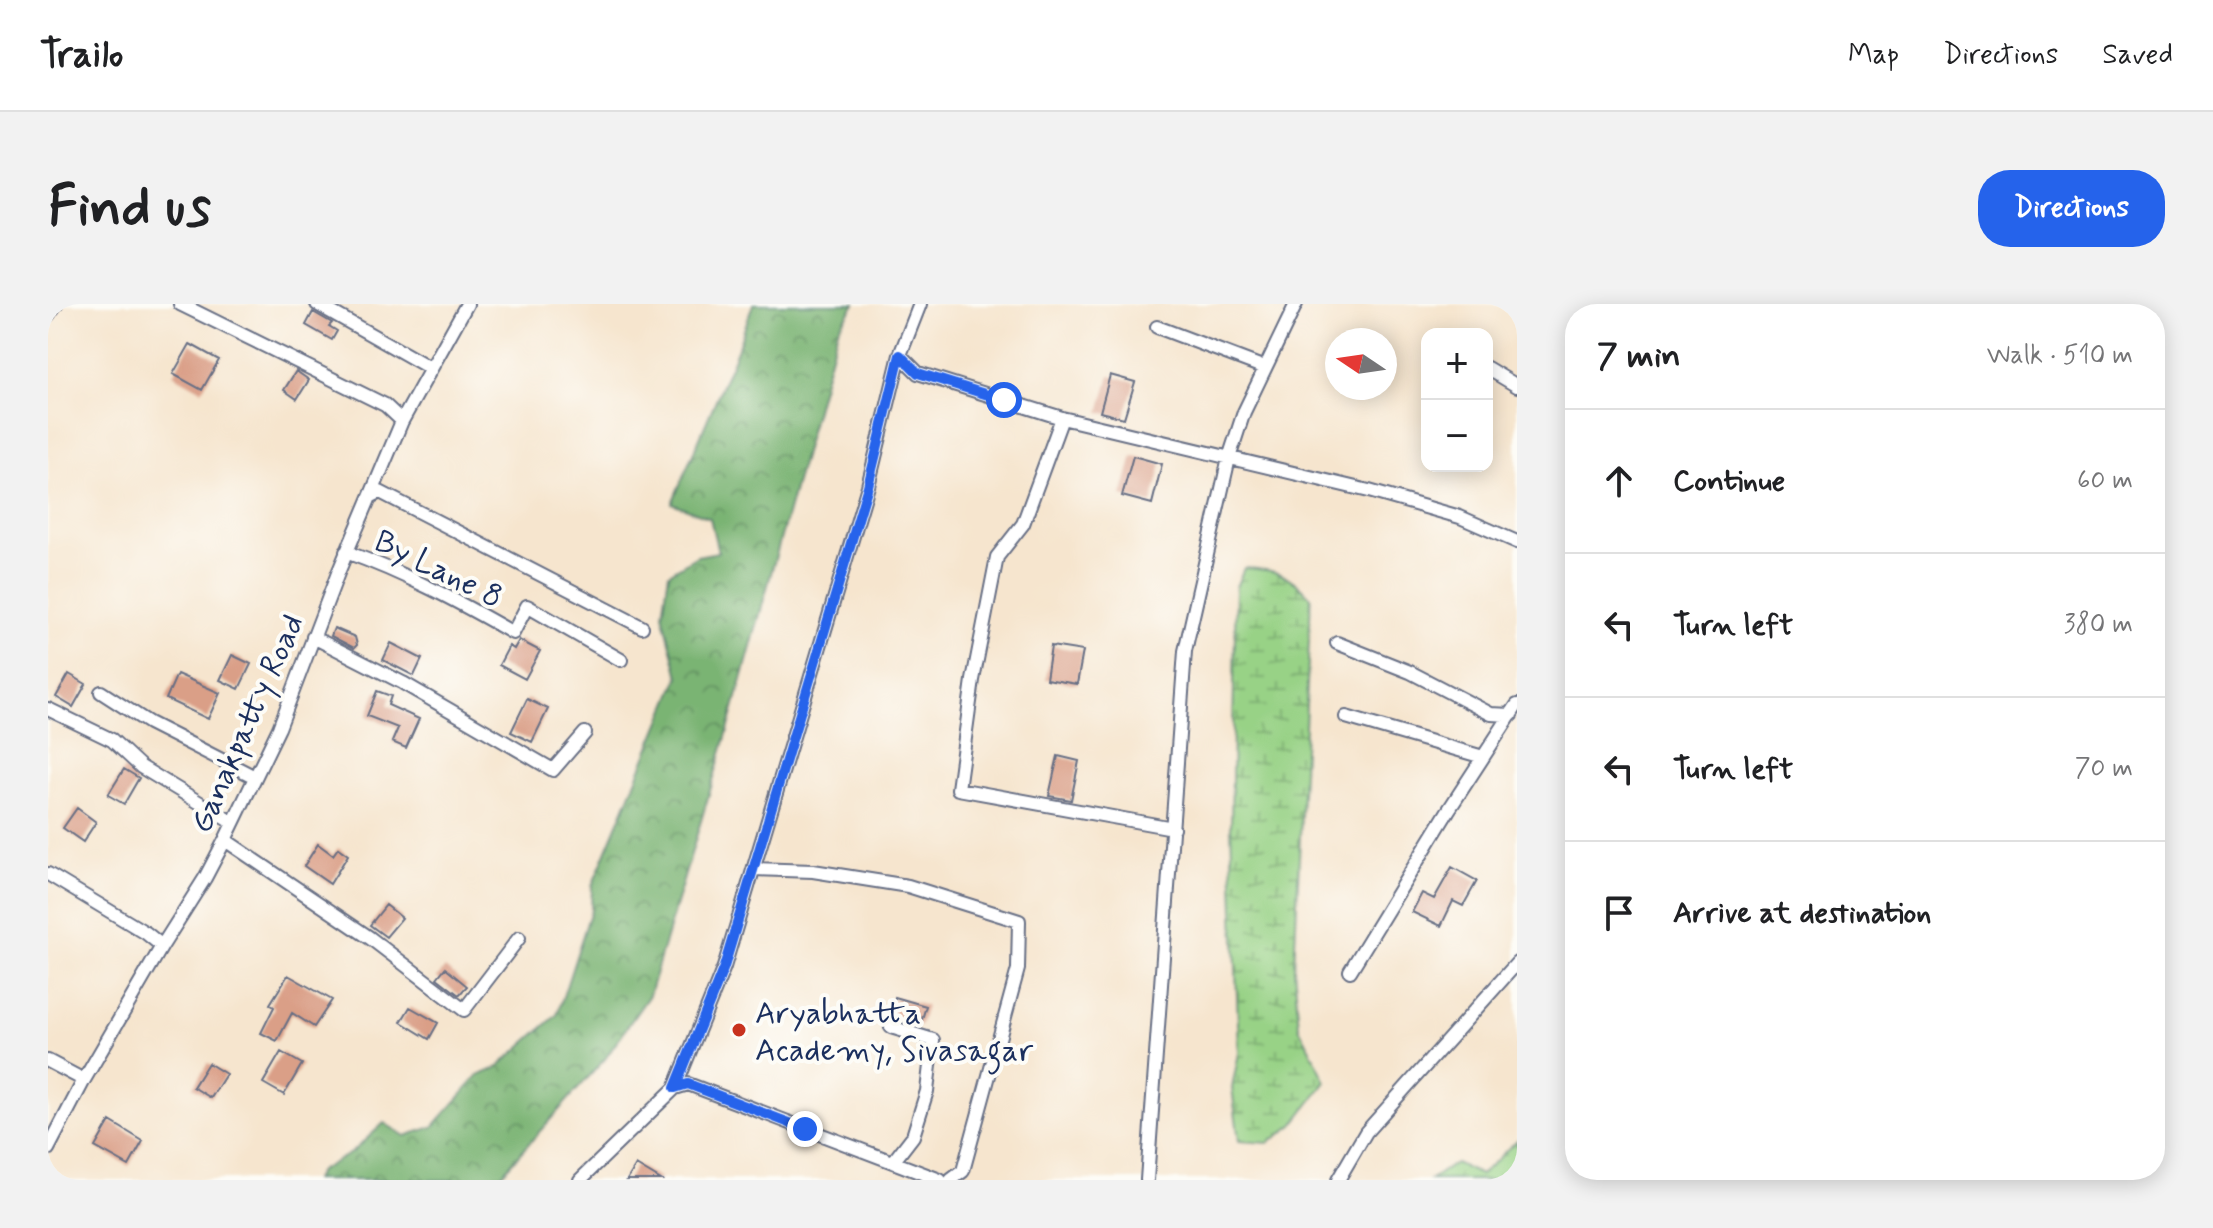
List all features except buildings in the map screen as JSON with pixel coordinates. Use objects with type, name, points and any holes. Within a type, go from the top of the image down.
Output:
[{"type":"street","points":[[48,315],[56,304]]},
{"type":"street","points":[[180,304],[385,405],[402,421]]},
{"type":"street","points":[[317,304],[430,368]]},
{"type":"street","name":"Ganakpatty Road","points":[[48,1149],[84,1080],[225,840],[279,728],[346,552],[402,421],[467,304]]},
{"type":"street","points":[[580,1180],[675,1088],[724,967],[868,486],[900,355],[920,304]]},
{"type":"street","points":[[1147,1180],[1185,651],[1229,458],[1244,412],[1296,304]]},
{"type":"street","points":[[1157,327],[1265,368]]},
{"type":"street","points":[[900,355],[918,373],[1062,418],[1369,491],[1460,517],[1517,542]]},
{"type":"street","points":[[1493,372],[1517,386]]},
{"type":"street","points":[[1062,418],[1023,524],[997,557],[973,680],[958,789],[1173,828]]},
{"type":"street","points":[[370,497],[380,492],[642,627]]},
{"type":"street","name":"By Lane 8","points":[[346,552],[387,567],[463,604],[513,633],[527,606],[621,660]]},
{"type":"street","points":[[313,637],[403,683],[553,770],[585,733]]},
{"type":"street","points":[[1337,643],[1410,672],[1491,714],[1514,710]]},
{"type":"street","points":[[101,692],[149,723],[255,777]]},
{"type":"street","points":[[48,709],[112,740],[141,767],[233,823]]},
{"type":"street","points":[[1350,971],[1514,710]]},
{"type":"street","points":[[1346,717],[1483,757]]},
{"type":"street","points":[[225,840],[370,938],[464,1010],[519,938]]},
{"type":"street","points":[[754,869],[813,871],[908,886],[1019,921],[1018,969],[963,1171],[951,1180]]},
{"type":"street","points":[[48,874],[146,933],[162,946]]},
{"type":"street","points":[[1338,1180],[1366,1132],[1517,963]]},
{"type":"street","points":[[891,1027],[933,1040],[927,1091],[913,1136],[893,1162]]},
{"type":"street","points":[[48,1061],[84,1080]]},
{"type":"street","points":[[675,1088],[688,1084],[940,1180]]},
{"type":"green space","points":[[753,304],[855,304],[838,329],[729,727],[649,995],[605,1059],[496,1180],[314,1180],[319,1171],[352,1152],[384,1123],[405,1136],[433,1127],[478,1076],[497,1068],[557,1015],[591,910],[592,886],[679,677],[663,614],[669,573],[697,556],[718,552],[710,518],[672,503],[737,350]]},
{"type":"green space","points":[[1244,568],[1281,574],[1311,597],[1294,968],[1299,1027],[1326,1082],[1293,1125],[1268,1143],[1239,1141],[1232,1088],[1239,1053],[1231,827],[1236,587]]},
{"type":"green space","points":[[1517,1140],[1517,1180],[1430,1180],[1455,1163],[1480,1175]]},
{"type":"place","name":"Aryabhatta Academy, Sivasagar","points":[[739,1030]]},
{"type":"route","points":[[805,1129],[688,1084],[675,1088],[724,967],[868,486],[900,355],[918,373],[1004,400]]}]
